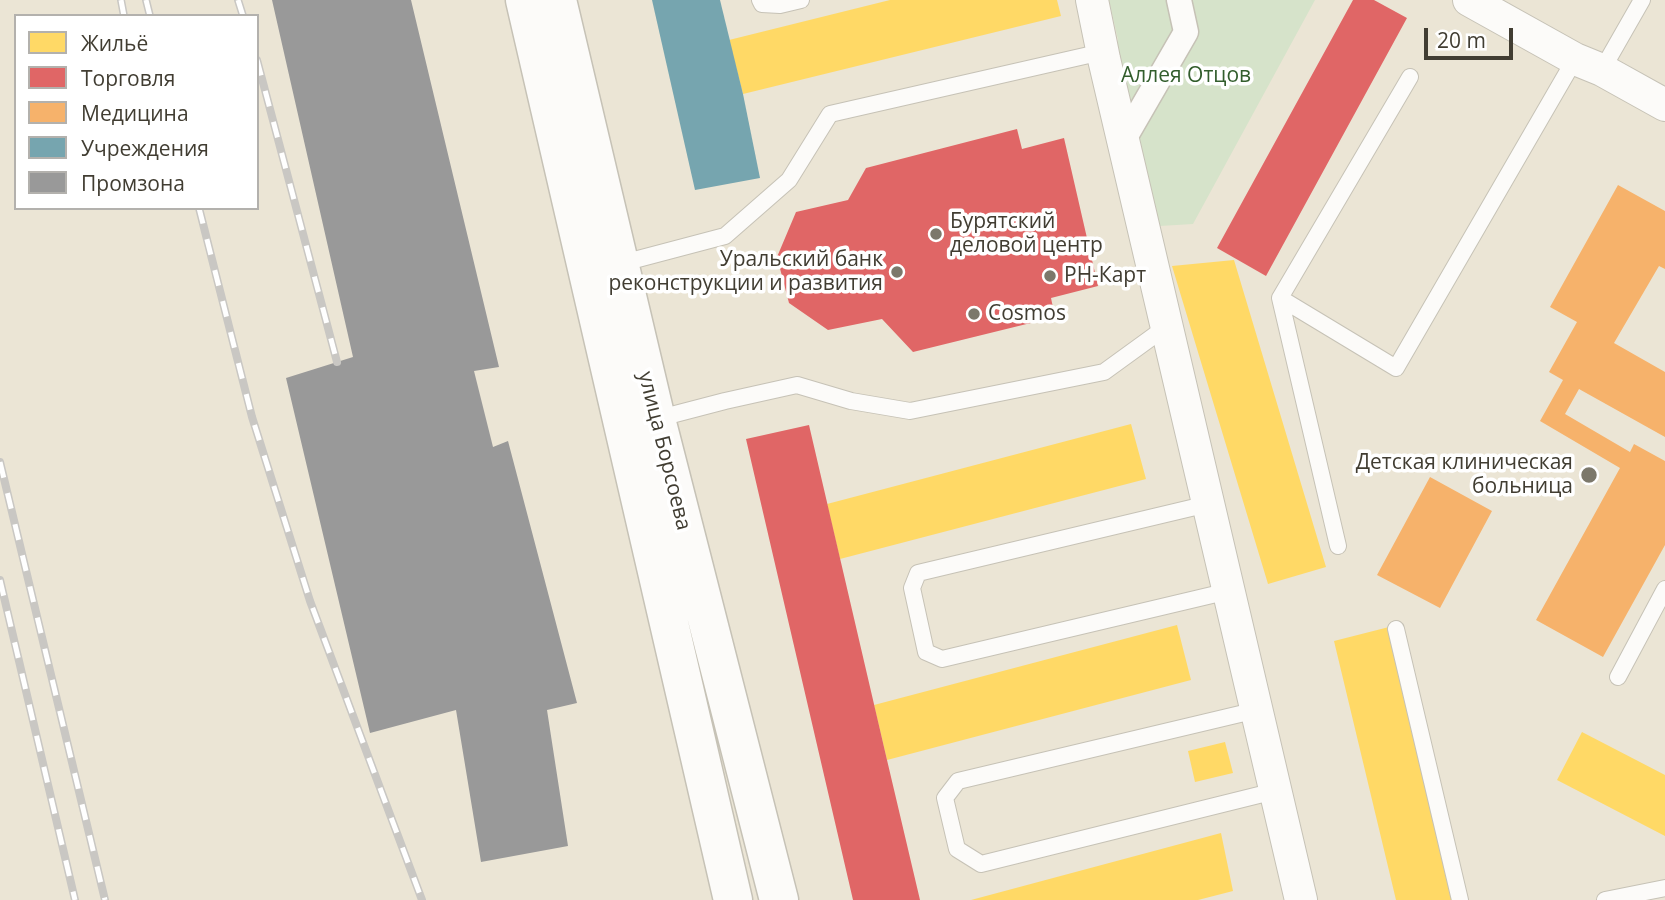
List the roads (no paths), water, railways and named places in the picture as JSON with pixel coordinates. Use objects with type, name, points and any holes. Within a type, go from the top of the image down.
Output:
[{"type":"main road","name":"улица Борсоева","points":[[525,0],[733,900]]},
{"type":"main road","name":"улица Борсоева","points":[[557,0],[656,419],[779,900]]},
{"type":"street","points":[[1092,0],[1301,900]]},
{"type":"street","points":[[1123,141],[1186,32],[1179,0]]},
{"type":"street","points":[[1469,0],[1665,105]]},
{"type":"lane","points":[[760,0],[762,4],[780,5],[801,0]]},
{"type":"lane","points":[[1280,298],[1396,368],[1588,65],[1642,0]]},
{"type":"lane","points":[[619,264],[725,236],[789,180],[830,114],[1102,52]]},
{"type":"lane","points":[[1338,547],[1280,298],[1410,77]]},
{"type":"lane","points":[[656,419],[797,385],[851,401],[909,411],[1104,372],[1166,327]]},
{"type":"lane","points":[[1208,505],[918,573],[912,588],[926,652],[942,659],[1229,591]]},
{"type":"lane","points":[[1618,677],[1665,589]]},
{"type":"lane","points":[[1396,629],[1460,900]]},
{"type":"lane","points":[[1257,710],[958,781],[945,797],[957,849],[981,864],[1275,791]]},
{"type":"lane","points":[[1605,900],[1665,888]]},
{"type":"railway","points":[[121,0],[124,14]]},
{"type":"railway","points":[[146,0],[150,14]]},
{"type":"railway","points":[[238,0],[242,14]]},
{"type":"railway","points":[[259,68],[337,362]]},
{"type":"railway","points":[[200,210],[252,417],[310,601],[422,900]]},
{"type":"railway","points":[[0,462],[105,900]]},
{"type":"railway","points":[[0,580],[75,900]]},
{"type":"place","name":"Бурятский деловой центр","points":[[936,234]]},
{"type":"place","name":"Уральский банк реконструкции и развития","points":[[897,272]]},
{"type":"place","name":"РН-Карт","points":[[1050,276]]},
{"type":"place","name":"Cosmos","points":[[974,314]]},
{"type":"place","name":"Детская клиническая больница","points":[[1589,475]]},
{"type":"park label","name":"Аллея Отцов","points":[[1186,76]]}]
